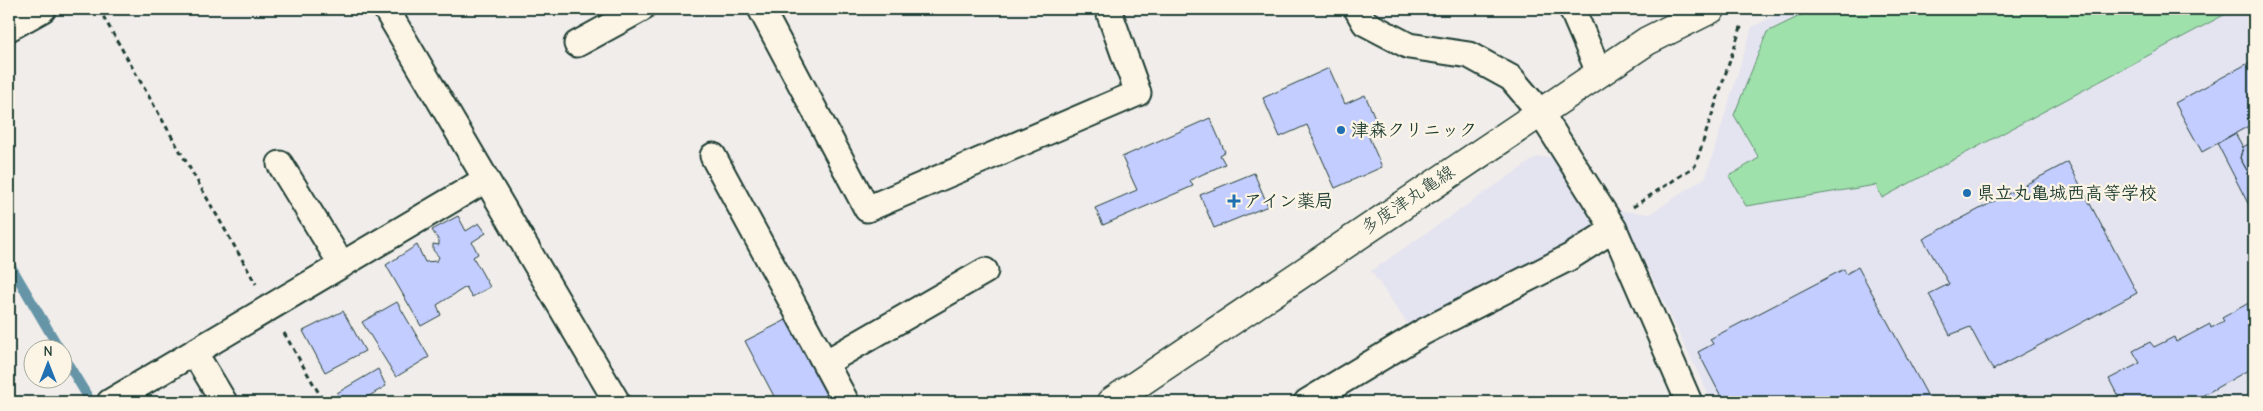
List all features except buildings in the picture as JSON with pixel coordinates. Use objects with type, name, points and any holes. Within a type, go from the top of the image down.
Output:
[{"type":"main road","name":"多度津丸亀線","points":[[1123,399],[1599,72],[1647,41],[1711,9]]},
{"type":"street","points":[[9,28],[43,9]]},
{"type":"street","points":[[386,9],[485,180],[618,402]]},
{"type":"street","points":[[577,44],[641,9]]},
{"type":"street","points":[[760,9],[867,209],[1138,93],[1108,9]]},
{"type":"street","points":[[1357,9],[1365,23],[1409,46],[1469,55],[1511,78],[1540,112],[1612,226],[1689,402]]},
{"type":"street","points":[[1572,9],[1599,72]]},
{"type":"street","points":[[713,156],[846,402]]},
{"type":"street","points":[[280,164],[342,265]]},
{"type":"street","points":[[110,402],[485,180]]},
{"type":"street","points":[[1307,402],[1343,393],[1423,332],[1570,257],[1612,226]]},
{"type":"street","points":[[825,363],[985,271]]},
{"type":"street","points":[[194,352],[224,402]]},
{"type":"path","points":[[99,9],[324,402]]},
{"type":"path","points":[[1612,226],[1695,166],[1742,24]]},
{"type":"shaded area","name":"県立丸亀城西高等学校","points":[[1789,9],[2254,9],[2254,402],[1712,402],[1629,229],[1594,234],[1414,333],[1371,271],[1537,157],[1552,157],[1592,220],[1614,210],[1650,214],[1706,177],[1752,27]]},
{"type":"green space","points":[[1814,9],[2235,9],[1882,198],[1876,185],[1746,206],[1729,176],[1759,158],[1734,115],[1767,32]]},
{"type":"waterway","points":[[9,263],[53,338]]},
{"type":"waterway","points":[[72,371],[91,402]]},
{"type":"place","name":"津森クリニック","points":[[1341,130]]},
{"type":"place","name":"県立丸亀城西高等学校","points":[[1967,193]]},
{"type":"place","name":"アイン薬局","points":[[1234,201]]}]
